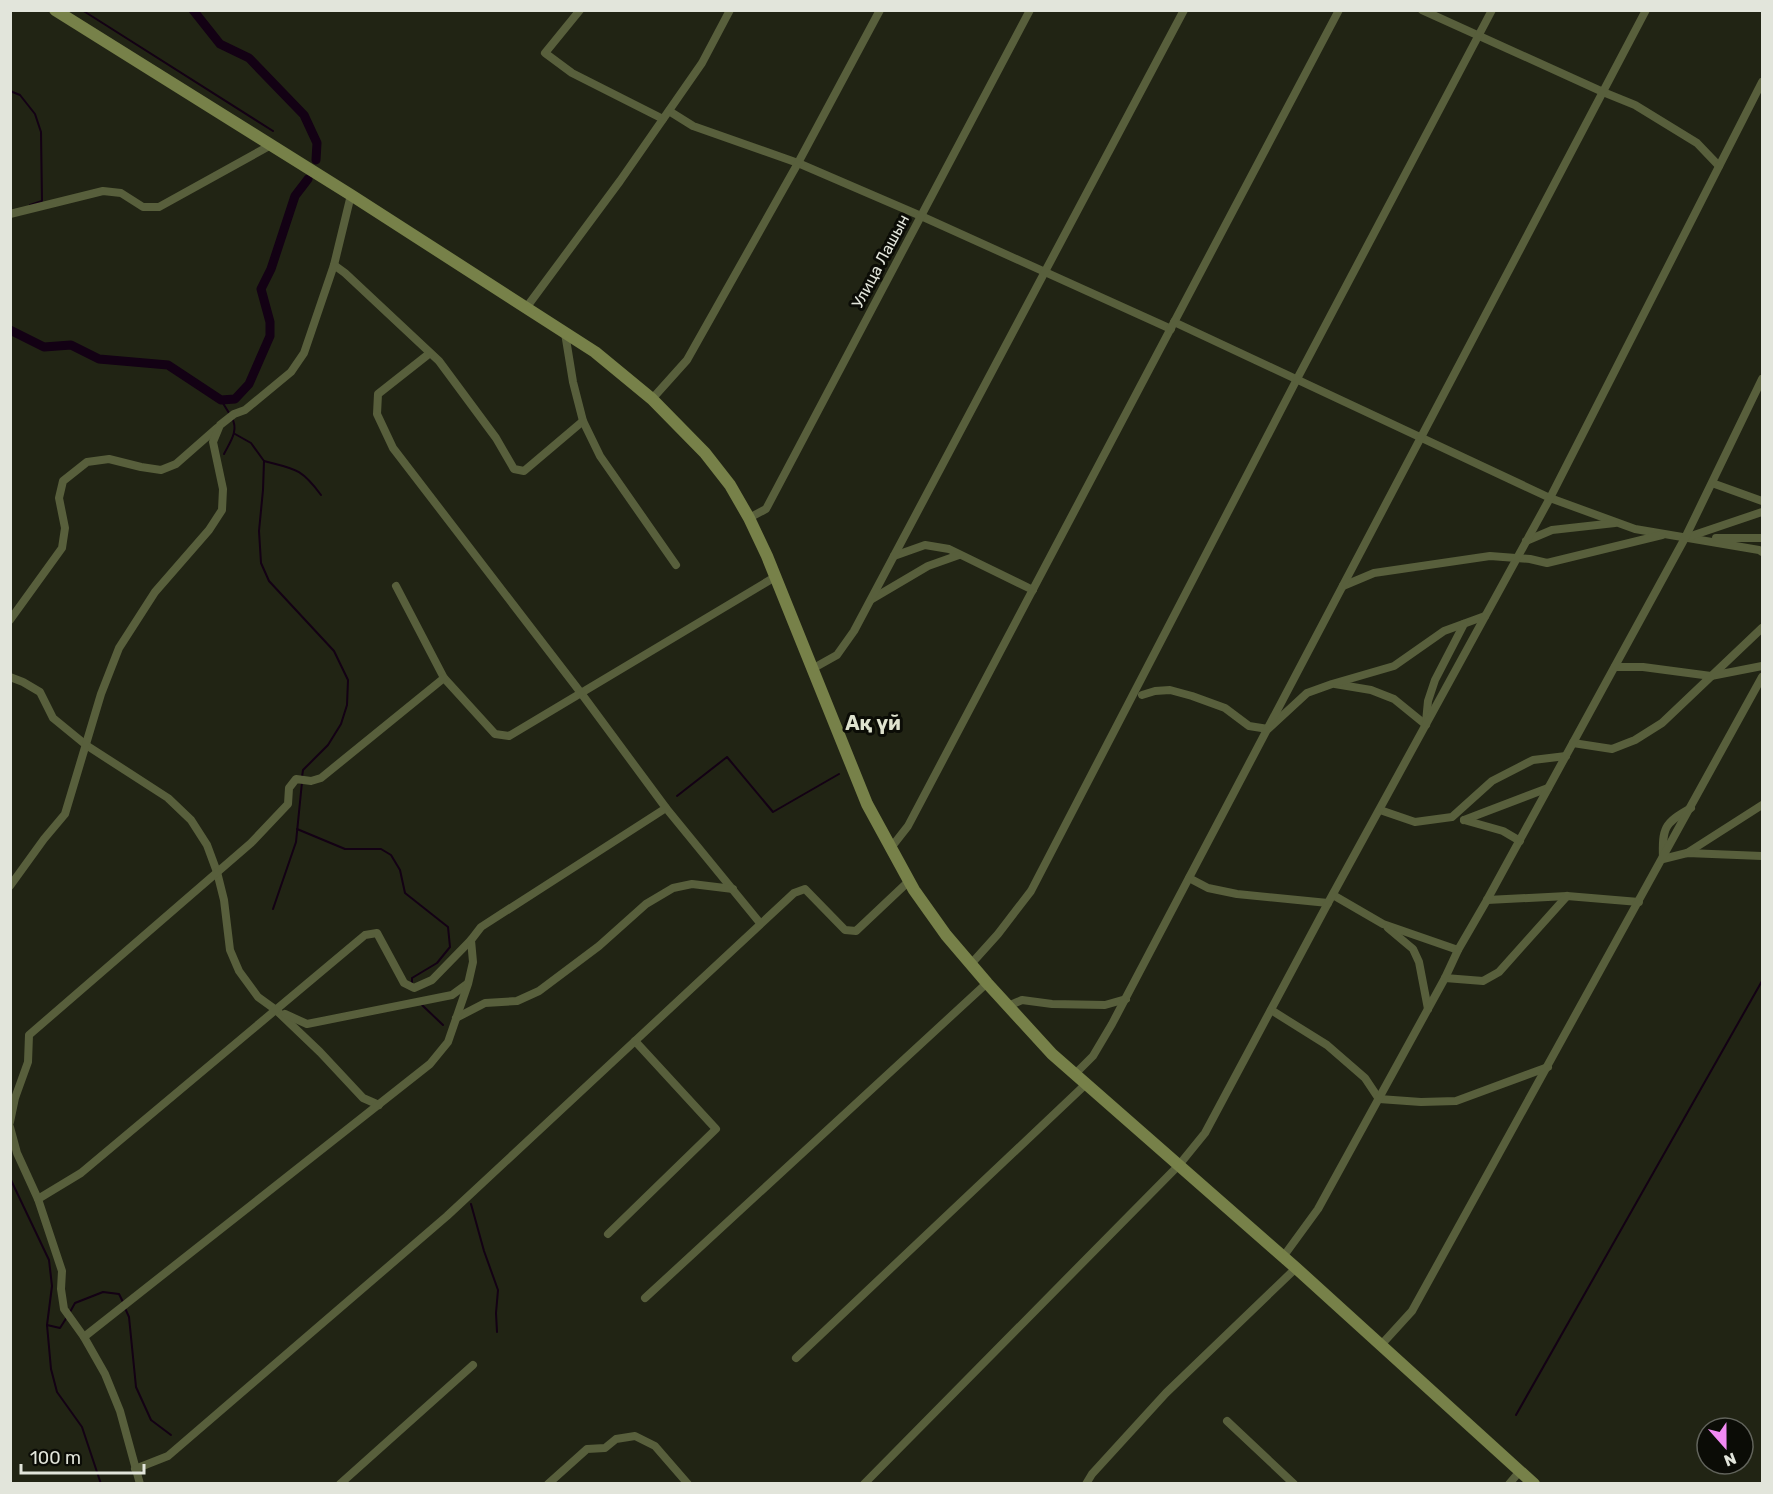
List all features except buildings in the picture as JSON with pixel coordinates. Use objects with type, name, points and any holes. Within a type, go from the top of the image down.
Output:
[{"type":"main road","points":[[55,10],[351,195],[595,352],[652,399],[705,453],[730,485],[749,518],[867,804],[909,881],[946,935],[987,984],[1052,1054],[1296,1268],[1534,1484]]},
{"type":"street","points":[[580,10],[545,53],[572,73],[663,119]]},
{"type":"street","points":[[526,308],[702,63],[730,10]]},
{"type":"street","points":[[652,399],[687,360],[798,163],[880,10]]},
{"type":"street","name":"Улица Лашын","points":[[749,518],[766,509],[1030,10]]},
{"type":"street","points":[[812,669],[837,655],[854,631],[1184,10]]},
{"type":"street","points":[[890,849],[908,826],[1339,10]]},
{"type":"street","points":[[1422,10],[1635,105],[1697,143],[1719,166]]},
{"type":"street","points":[[970,964],[998,934],[1031,891],[1492,10]]},
{"type":"street","points":[[1075,1074],[1093,1056],[1126,999],[1646,10]]},
{"type":"street","points":[[864,1484],[1179,1165],[1205,1133],[1550,498],[1762,82]]},
{"type":"street","points":[[669,111],[693,126],[798,163],[1045,272],[1297,379],[1550,498],[1635,529],[1762,552]]},
{"type":"street","points":[[10,214],[103,190],[121,193],[144,207],[159,207],[271,145]]},
{"type":"street","points":[[10,620],[62,548],[64,528],[59,498],[63,481],[87,462],[109,459],[161,470],[176,464],[220,425],[234,414],[245,410],[291,372],[304,353],[334,265],[351,195]]},
{"type":"street","points":[[334,265],[439,361],[496,438],[514,469],[524,471],[583,421]]},
{"type":"street","points":[[565,333],[573,382],[583,421],[600,456],[676,565]]},
{"type":"street","points":[[430,353],[378,394],[377,414],[393,448],[666,808],[760,923]]},
{"type":"street","points":[[1283,1257],[1318,1209],[1428,1010],[1458,950],[1685,538],[1762,379]]},
{"type":"street","points":[[10,886],[65,814],[101,694],[119,648],[155,592],[209,530],[222,510],[223,489],[213,442],[220,425]]},
{"type":"street","points":[[1712,483],[1762,501]]},
{"type":"street","points":[[1685,538],[1762,512]]},
{"type":"street","points":[[1527,541],[1552,530],[1618,523]]},
{"type":"street","points":[[1343,586],[1374,573],[1490,556],[1530,559],[1547,563],[1666,535]]},
{"type":"street","points":[[1685,538],[1762,538]]},
{"type":"street","points":[[894,556],[925,545],[949,549],[1033,590]]},
{"type":"street","points":[[871,600],[928,566],[959,555]]},
{"type":"street","points":[[396,586],[444,678],[495,734],[509,736],[775,577]]},
{"type":"street","points":[[1287,693],[1307,693],[1394,666],[1444,631],[1485,616]]},
{"type":"street","points":[[1426,725],[1428,701],[1435,680],[1464,624]]},
{"type":"street","points":[[1573,743],[1612,749],[1635,740],[1662,723],[1762,628]]},
{"type":"street","points":[[1615,667],[1642,667],[1711,676],[1762,666]]},
{"type":"street","points":[[10,677],[40,692],[53,718],[86,745],[168,798],[191,820],[207,845],[217,872],[224,900],[231,950],[239,971],[258,997],[276,1010],[320,1052],[363,1098],[379,1105]]},
{"type":"street","points":[[1381,1345],[1412,1311],[1762,677]]},
{"type":"street","points":[[10,1122],[15,1098],[28,1062],[29,1035],[251,843],[288,804],[289,788],[296,780],[311,781],[321,778],[444,678]]},
{"type":"street","points":[[1332,684],[1371,690],[1394,699],[1426,725]]},
{"type":"street","points":[[1142,695],[1170,690],[1225,708],[1249,726],[1268,729]]},
{"type":"street","points":[[1268,729],[1307,693]]},
{"type":"street","points":[[1452,817],[1492,781],[1533,760],[1566,756]]},
{"type":"street","points":[[1464,820],[1548,788]]},
{"type":"street","points":[[1687,853],[1762,805]]},
{"type":"street","points":[[38,1199],[81,1173],[365,935],[377,933],[404,983],[414,988],[432,980],[481,927],[666,808]]},
{"type":"street","points":[[1380,810],[1415,822],[1452,817],[1503,831],[1520,841]]},
{"type":"street","points":[[1663,859],[1687,853],[1762,856]]},
{"type":"street","points":[[1189,878],[1208,888],[1237,894],[1331,899],[1383,924],[1458,950]]},
{"type":"street","points":[[135,1469],[168,1456],[395,1262],[794,893],[805,889],[845,930],[856,931],[909,881]]},
{"type":"street","points":[[456,1018],[485,1003],[517,1001],[539,991],[599,946],[646,904],[673,888],[692,884],[733,889]]},
{"type":"street","points":[[1487,900],[1567,896],[1639,903]]},
{"type":"street","points":[[1445,978],[1482,981],[1499,972],[1567,896]]},
{"type":"street","points":[[1383,924],[1413,949],[1423,980],[1428,1010]]},
{"type":"street","points":[[84,1337],[430,1064],[448,1042],[468,984],[472,962],[471,940]]},
{"type":"street","points":[[276,1010],[307,1024],[452,995],[468,984]]},
{"type":"street","points":[[645,1298],[987,984]]},
{"type":"street","points":[[1008,1006],[1023,1000],[1052,1004],[1105,1005],[1126,999]]},
{"type":"street","points":[[1271,1010],[1327,1045],[1365,1078],[1379,1099]]},
{"type":"street","points":[[608,1234],[716,1129],[635,1041]]},
{"type":"street","points":[[1379,1099],[1421,1102],[1456,1101],[1548,1067]]},
{"type":"street","points":[[796,1358],[1086,1084]]},
{"type":"street","points":[[10,1127],[17,1153],[38,1199],[62,1271],[64,1308],[105,1374],[120,1411],[140,1484]]},
{"type":"street","points":[[1086,1484],[1092,1474],[1166,1393],[1296,1268]]},
{"type":"street","points":[[340,1484],[474,1365]]},
{"type":"street","points":[[1227,1421],[1294,1484]]},
{"type":"street","points":[[548,1484],[587,1449],[604,1448],[616,1439],[635,1436],[655,1446],[688,1484]]},
{"type":"street","points":[[1509,1484],[1520,1471]]},
{"type":"waterway","points":[[82,10],[273,131]]},
{"type":"waterway","points":[[193,10],[220,44],[249,58],[304,115],[317,143],[316,160]]},
{"type":"waterway","points":[[10,91],[20,95],[35,114],[41,132],[42,201],[30,205]]},
{"type":"waterway","points":[[10,330],[44,347],[71,345],[99,359],[168,365],[221,400],[235,399],[249,384],[270,336],[270,322],[261,289],[271,269],[295,196],[308,179]]},
{"type":"waterway","points":[[221,400],[229,413]]},
{"type":"waterway","points":[[224,454],[234,432],[232,418]]},
{"type":"waterway","points":[[235,434],[251,443],[264,461],[259,531],[261,563],[269,581],[334,651],[348,680],[347,705],[341,724],[328,745],[303,770],[302,777]]},
{"type":"waterway","points":[[264,461],[297,471],[308,479],[321,495]]},
{"type":"waterway","points":[[677,796],[727,757],[773,812],[839,774]]},
{"type":"waterway","points":[[273,909],[296,842],[302,782]]},
{"type":"waterway","points":[[297,829],[345,849],[381,849],[391,855],[400,870],[405,893],[448,927],[450,947],[437,963],[412,978],[412,985]]},
{"type":"waterway","points":[[1516,1415],[1762,981]]},
{"type":"waterway","points":[[422,1005],[443,1025]]},
{"type":"waterway","points":[[10,1041],[10,1049]]},
{"type":"waterway","points":[[10,1178],[49,1260],[52,1286],[47,1325],[51,1369],[57,1392],[82,1427],[101,1484]]},
{"type":"waterway","points":[[471,1204],[498,1290],[497,1332]]},
{"type":"waterway","points":[[70,1312],[75,1303],[103,1292],[119,1294],[123,1302]]},
{"type":"waterway","points":[[125,1308],[129,1317],[136,1387],[151,1420],[171,1435]]},
{"type":"waterway","points":[[47,1325],[60,1328],[67,1317]]},
{"type":"district","name":"Ақ үй","points":[[873,723]]}]
